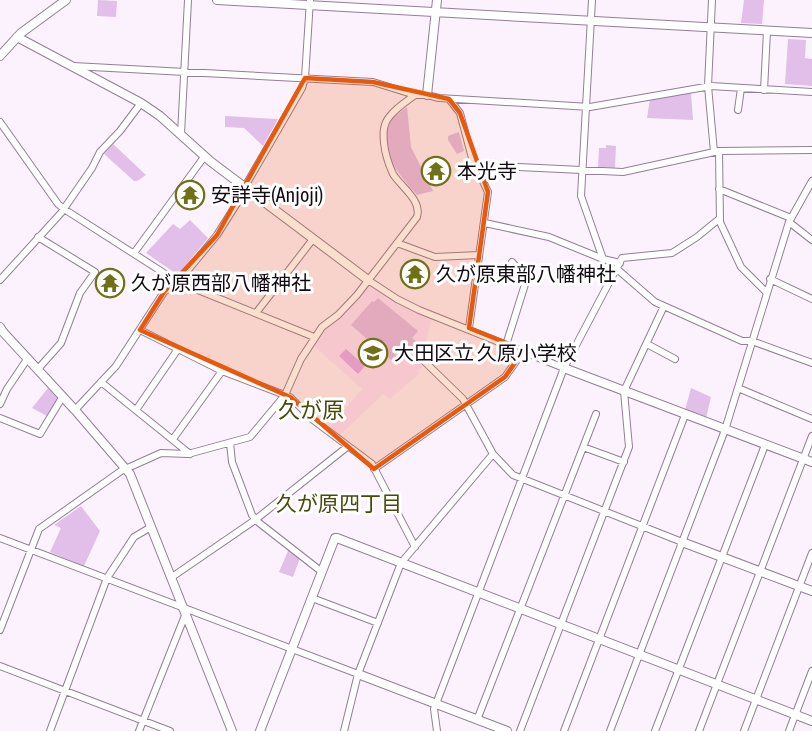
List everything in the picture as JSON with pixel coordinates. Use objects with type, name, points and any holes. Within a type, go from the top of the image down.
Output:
[{"type":"street","points":[[0,56],[17,37],[66,0]]},
{"type":"street","points":[[181,134],[188,0]]},
{"type":"street","points":[[218,0],[309,3],[436,13],[812,33]]},
{"type":"street","points":[[427,95],[437,0]]},
{"type":"street","points":[[592,0],[580,195],[603,259]]},
{"type":"street","points":[[712,0],[708,86],[716,152],[719,219],[740,266],[766,292]]},
{"type":"street","points":[[75,410],[116,366],[164,292],[178,282],[217,235],[246,189],[247,183],[302,88],[305,78],[309,3]]},
{"type":"street","points":[[764,90],[767,31]]},
{"type":"street","points":[[17,37],[141,103],[160,116],[204,157],[397,300],[469,328],[483,337],[524,350],[564,368],[812,462]]},
{"type":"street","points":[[73,66],[374,82],[415,95],[586,107],[708,86],[812,92]]},
{"type":"street","points":[[738,110],[741,87]]},
{"type":"street","points":[[0,630],[39,529],[121,471],[161,453],[190,454],[250,437],[285,395],[301,359],[322,327],[338,315],[357,295],[417,217],[419,210],[416,202],[394,176],[385,156],[384,129],[390,116],[415,95]]},
{"type":"street","points":[[449,99],[460,113],[476,165],[488,192],[469,328]]},
{"type":"street","points":[[0,280],[64,209],[100,152],[120,131],[141,103]]},
{"type":"street","points":[[0,122],[58,204],[64,209],[178,282],[314,338]]},
{"type":"street","points":[[476,165],[624,172],[716,152],[812,150]]},
{"type":"street","points":[[134,253],[204,157]]},
{"type":"street","points":[[610,731],[725,430],[790,220],[812,180]]},
{"type":"street","points":[[719,189],[790,220],[812,240]]},
{"type":"street","points":[[437,731],[435,704],[564,368],[622,258],[672,253],[719,219]]},
{"type":"street","points":[[485,223],[549,237],[603,259],[618,266],[646,296],[664,306],[742,341],[752,341],[812,363]]},
{"type":"street","points":[[38,237],[95,272],[80,293],[61,343],[39,369]]},
{"type":"street","points":[[256,313],[313,239]]},
{"type":"street","points":[[397,243],[435,257],[479,255]]},
{"type":"street","points":[[506,345],[527,278],[512,262]]},
{"type":"street","points":[[770,279],[812,299]]},
{"type":"street","points":[[520,731],[624,462],[628,447],[624,391],[664,306]]},
{"type":"street","points":[[0,327],[128,469],[232,731]]},
{"type":"street","points":[[140,330],[222,371],[285,395],[347,447],[372,464],[415,546]]},
{"type":"street","points":[[647,344],[675,358]]},
{"type":"street","points":[[136,410],[178,349]]},
{"type":"street","points":[[374,469],[504,377],[524,350]]},
{"type":"street","points":[[0,404],[7,389],[28,358]]},
{"type":"street","points":[[424,361],[463,399],[493,454],[513,475],[812,591]]},
{"type":"street","points":[[173,439],[222,371]]},
{"type":"street","points":[[101,382],[190,454]]},
{"type":"street","points":[[738,388],[812,419]]},
{"type":"street","points":[[0,418],[40,434],[63,396]]},
{"type":"street","points":[[477,720],[596,414]]},
{"type":"street","points":[[564,731],[685,415]]},
{"type":"street","points":[[699,731],[812,436]]},
{"type":"street","points":[[230,443],[232,462],[255,520],[322,572]]},
{"type":"street","points":[[655,731],[765,445]]},
{"type":"street","points":[[172,577],[255,520],[347,447]]},
{"type":"street","points":[[583,447],[624,462]]},
{"type":"street","points":[[344,731],[358,674],[401,563],[493,454]]},
{"type":"street","points":[[50,731],[107,578],[134,537],[151,527]]},
{"type":"street","points":[[260,731],[337,537],[812,721]]},
{"type":"street","points":[[0,538],[507,731]]},
{"type":"street","points":[[744,731],[812,553]]},
{"type":"street","points":[[312,598],[378,623]]},
{"type":"street","points":[[139,731],[185,610]]},
{"type":"street","points":[[0,666],[170,731]]},
{"type":"street","points":[[789,731],[812,671]]},
{"type":"highlighted area","points":[[305,78],[373,82],[449,99],[460,113],[488,192],[469,328],[524,350],[505,377],[374,469],[290,397],[140,330],[164,292],[217,235]]},
{"type":"shaded area","points":[[98,0],[117,1],[116,17],[97,16]]},
{"type":"shaded area","points":[[744,0],[764,0],[762,24],[741,23]]},
{"type":"shaded area","points":[[788,39],[806,40],[805,58],[812,59],[812,86],[785,84]]},
{"type":"shaded area","points":[[691,93],[693,120],[647,118],[650,99]]},
{"type":"shaded area","points":[[407,107],[411,147],[433,191],[417,195],[396,170],[387,150],[387,130],[392,120]]},
{"type":"shaded area","points":[[225,116],[278,119],[263,146],[244,128],[225,127]]},
{"type":"shaded area","points":[[459,132],[464,151],[457,154],[448,136]]},
{"type":"shaded area","points":[[113,144],[146,175],[134,181],[104,154]]},
{"type":"shaded area","points":[[606,145],[616,146],[615,168],[598,167],[599,148],[606,148]]},
{"type":"shaded area","points":[[190,220],[208,238],[178,275],[146,253],[173,224],[180,229]]},
{"type":"shaded area","name":"大田区立 久原小学校","points":[[372,283],[432,317],[421,364],[423,366],[418,371],[420,373],[390,399],[383,394],[339,436],[329,428],[362,389],[313,345],[322,331],[346,311],[368,284]]},
{"type":"shaded area","points":[[378,298],[418,331],[412,338],[418,343],[409,353],[402,348],[391,360],[351,325],[372,301]]},
{"type":"shaded area","points":[[346,349],[365,366],[358,374],[339,356]]},
{"type":"shaded area","points":[[48,388],[58,399],[47,416],[32,408]]},
{"type":"shaded area","points":[[691,388],[711,397],[706,418],[685,410]]},
{"type":"shaded area","points":[[81,506],[100,531],[84,566],[50,552],[61,528],[54,525]]},
{"type":"shaded area","points":[[291,550],[300,558],[293,577],[279,572],[288,551]]},
{"type":"place","name":"本光寺","points":[[436,171]]},
{"type":"place","name":"安詳寺(Anjoji)","points":[[190,195]]},
{"type":"place","name":"久が原東部八幡神社","points":[[415,274]]},
{"type":"place","name":"久が原西部八幡神社","points":[[110,283]]},
{"type":"place","name":"大田区立 久原小学校","points":[[373,353]]},
{"type":"district","name":"久が原","points":[[311,410]]},
{"type":"district","name":"久が原四丁目","points":[[339,504]]}]
